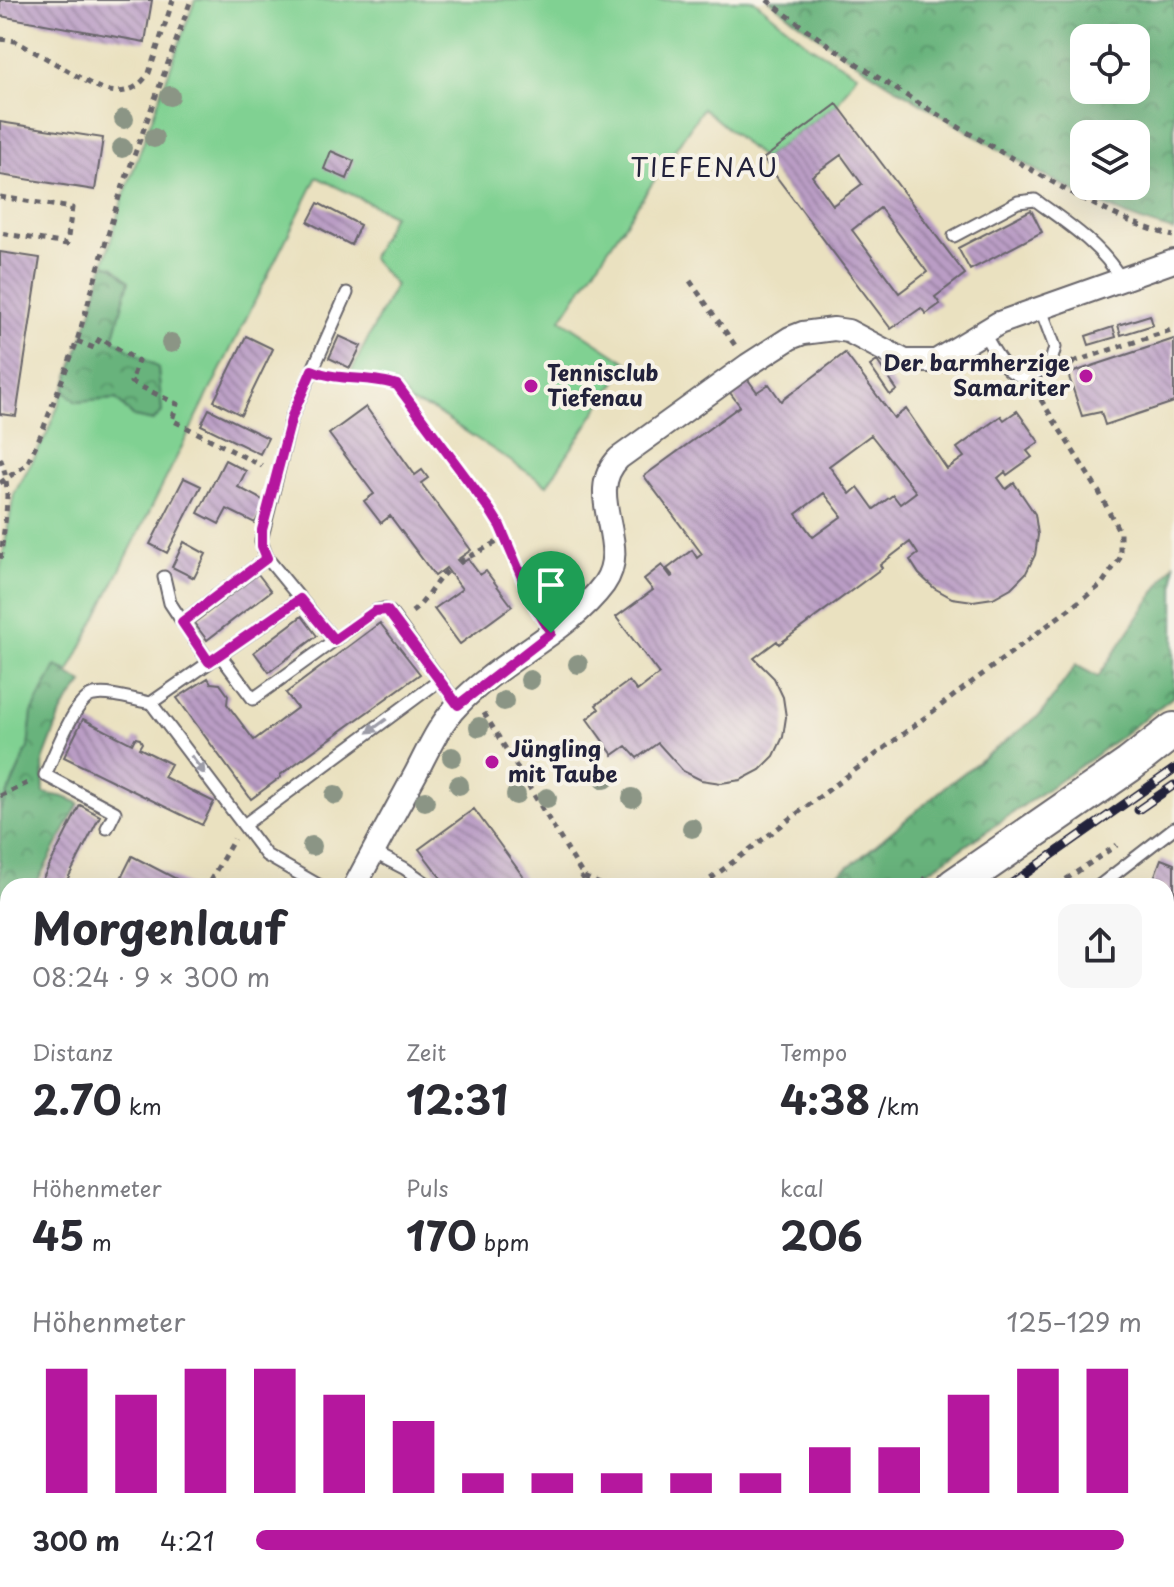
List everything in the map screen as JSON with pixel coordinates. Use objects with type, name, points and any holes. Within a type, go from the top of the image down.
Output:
[{"type":"main road","points":[[966,878],[1129,765],[1174,730]]},
{"type":"street","points":[[359,878],[436,735],[595,594],[612,569],[613,537],[603,491],[613,463],[790,338],[818,330],[848,331],[896,357],[914,362],[936,361],[983,331],[1040,307],[1174,261]]},
{"type":"lane","points":[[954,236],[1018,202],[1035,200],[1090,241],[1113,265],[1121,279]]},
{"type":"lane","points":[[334,640],[267,558],[262,546],[262,530],[292,416],[347,293]]},
{"type":"lane","points":[[983,331],[1009,372],[1024,375],[1046,367],[1055,352],[1054,340],[1040,307]]},
{"type":"lane","points":[[182,622],[267,558]]},
{"type":"lane","points":[[164,577],[170,603],[182,622],[253,699],[379,609],[390,612],[440,680],[469,705]]},
{"type":"lane","points":[[151,703],[300,599]]},
{"type":"lane","points":[[244,825],[440,680]]},
{"type":"lane","points":[[107,828],[115,812],[45,775],[77,707],[86,697],[99,694],[151,703],[266,855],[306,878]]},
{"type":"lane","points":[[1109,878],[1174,828]]},
{"type":"lane","points":[[373,852],[418,878]]},
{"type":"path","points":[[0,39],[15,41],[103,90],[126,91],[141,83],[149,73],[173,0]]},
{"type":"path","points":[[0,483],[27,464],[42,432],[77,341],[119,197],[191,0]]},
{"type":"path","points":[[767,0],[916,103],[1148,229],[1174,236]]},
{"type":"path","points":[[0,197],[72,208],[67,244],[0,233]]},
{"type":"path","points":[[690,281],[748,365]]},
{"type":"path","points":[[1076,371],[1073,362],[1174,329]]},
{"type":"path","points":[[77,341],[94,348],[100,338],[138,361],[131,382],[177,404],[172,420],[271,471]]},
{"type":"path","points":[[312,370],[325,376],[386,381],[397,385],[490,510],[532,601],[551,633]]},
{"type":"path","points":[[712,878],[1101,585],[1120,558],[1120,533],[1099,492],[1024,375]]},
{"type":"path","points":[[0,458],[7,477],[0,562]]},
{"type":"path","points":[[459,562],[505,538]]},
{"type":"path","points":[[398,622],[424,603],[448,570]]},
{"type":"path","points":[[469,705],[584,877]]},
{"type":"path","points":[[0,796],[45,775]]},
{"type":"path","points":[[212,878],[244,825]]},
{"type":"green space","points":[[195,0],[754,0],[809,45],[857,74],[837,104],[763,159],[703,108],[561,319],[628,363],[547,485],[433,410],[411,403],[397,385],[386,381],[348,378],[395,285],[371,258],[393,215],[317,177],[69,672],[56,666],[32,713],[28,748],[0,811],[0,570],[14,494],[47,434],[64,390],[76,402],[116,399],[134,417],[153,421],[162,412],[158,368],[113,339],[129,281],[114,267],[104,264],[122,201]]},
{"type":"green space","points":[[769,0],[1174,0],[1174,231],[1091,200],[1150,200],[1150,120],[1070,120],[1070,189],[904,93]]},
{"type":"green space","points":[[104,264],[114,267],[129,281],[113,339],[158,368],[162,412],[153,421],[134,417],[116,399],[76,402],[64,390]]},
{"type":"green space","points":[[1174,564],[1174,696],[1092,758],[919,878],[832,878],[1041,714],[1076,665],[1098,677]]},
{"type":"green space","points":[[56,666],[83,683],[63,709],[43,761],[44,793],[79,803],[39,878],[0,878],[0,811],[28,748],[32,713]]},
{"type":"building","points":[[0,0],[152,0],[145,42],[0,16]]},
{"type":"building","points":[[837,104],[965,274],[935,297],[940,304],[926,314],[921,308],[891,329],[763,159]],"holes":[[[841,155],[862,184],[833,205],[812,176]],[[880,208],[927,272],[899,293],[852,230]]]},
{"type":"building","points":[[0,122],[103,138],[95,190],[0,175]]},
{"type":"building","points":[[331,151],[354,161],[347,179],[324,169]]},
{"type":"building","points":[[318,203],[360,225],[351,245],[308,222]]},
{"type":"building","points":[[1031,210],[1042,232],[970,270],[958,248]]},
{"type":"building","points":[[0,252],[40,258],[16,416],[0,414]]},
{"type":"building","points":[[1150,315],[1153,325],[1121,335],[1118,325]]},
{"type":"building","points":[[1113,327],[1116,337],[1089,345],[1086,336]]},
{"type":"building","points":[[246,336],[273,349],[241,415],[214,401]]},
{"type":"building","points":[[339,336],[361,346],[350,368],[329,358]]},
{"type":"building","points":[[1174,339],[1174,402],[1105,425],[1101,412],[1082,416],[1068,374]]},
{"type":"building","points":[[845,353],[894,418],[906,409],[947,469],[964,457],[957,448],[1001,416],[1004,420],[1017,411],[1039,442],[1027,451],[1032,457],[998,478],[1006,489],[1014,483],[1035,514],[1038,535],[1035,555],[1026,573],[1011,588],[993,598],[973,601],[952,598],[934,588],[919,574],[910,560],[918,554],[910,542],[880,565],[882,568],[779,644],[777,641],[754,658],[774,678],[783,697],[786,717],[783,737],[774,756],[760,770],[741,780],[721,783],[701,780],[683,771],[658,743],[637,758],[626,746],[613,755],[587,719],[599,709],[596,705],[629,681],[637,691],[659,674],[616,617],[653,590],[644,579],[662,565],[671,577],[667,569],[692,550],[697,558],[702,554],[644,476],[740,406],[728,390],[746,377],[757,392],[769,384],[781,401]],"holes":[[[871,435],[916,492],[900,504],[893,495],[874,509],[858,487],[850,494],[829,466]],[[824,493],[842,516],[813,537],[796,514]]]},
{"type":"building","points":[[877,361],[897,390],[890,395],[870,366]]},
{"type":"building","points":[[366,407],[415,475],[422,470],[428,478],[421,483],[471,550],[457,560],[461,564],[468,559],[480,575],[486,571],[512,606],[460,644],[434,609],[462,589],[446,568],[435,576],[390,516],[381,523],[364,501],[374,494],[329,434]]},
{"type":"building","points":[[209,409],[268,438],[260,454],[201,425]]},
{"type":"building","points":[[225,460],[246,471],[238,487],[266,502],[255,523],[227,509],[219,524],[198,513]]},
{"type":"building","points":[[184,478],[201,486],[167,553],[150,544]]},
{"type":"building","points":[[184,542],[206,554],[194,578],[172,567]]},
{"type":"building","points":[[258,574],[271,591],[207,640],[194,623]]},
{"type":"building","points":[[302,616],[317,636],[269,672],[254,652]]},
{"type":"building","points":[[380,623],[420,674],[251,799],[177,698],[208,678],[211,683],[220,684],[228,695],[227,704],[254,740],[297,708],[286,693]]},
{"type":"building","points":[[83,719],[132,744],[135,738],[140,739],[142,743],[139,748],[171,764],[164,777],[214,802],[202,825],[64,757]]},
{"type":"building","points":[[80,805],[100,816],[68,878],[43,878]]},
{"type":"building","points":[[474,809],[524,878],[441,878],[419,849]]},
{"type":"building","points":[[132,856],[175,878],[121,878]]},
{"type":"building","points":[[1161,859],[1174,864],[1174,878],[1154,878]]},
{"type":"railway","points":[[1019,878],[1174,769]]},
{"type":"railway","points":[[1138,810],[1174,785]]},
{"type":"place","name":"Der barmherzige Samariter","points":[[1086,376]]},
{"type":"place","name":"Tennisclub Tiefenau","points":[[531,386]]},
{"type":"place","name":"Jüngling mit Taube","points":[[492,762]]},
{"type":"district","name":"TIEFENAU","points":[[705,168]]},
{"type":"route","points":[[312,370],[325,376],[386,381],[397,385],[500,526],[532,601],[551,633],[458,705],[387,610],[375,611],[334,640],[300,599],[209,662],[182,622],[267,558],[261,541],[262,530],[292,416],[312,370]]}]
